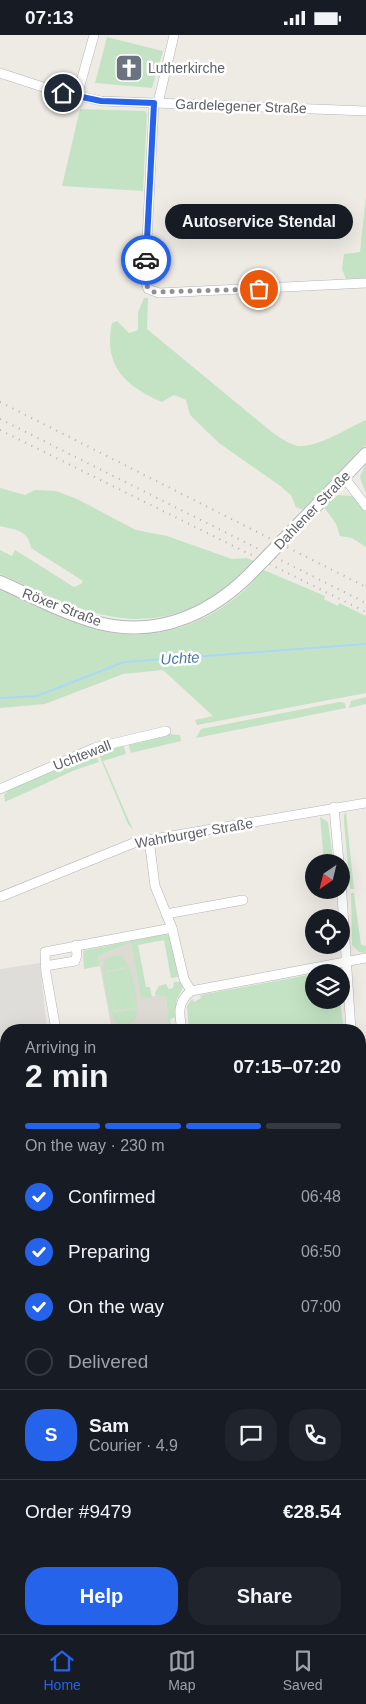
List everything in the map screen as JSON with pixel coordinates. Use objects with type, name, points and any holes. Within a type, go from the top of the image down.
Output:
[{"type":"street","points":[[77,96],[94,35]]},
{"type":"street","points":[[174,35],[156,103],[145,279],[148,289],[153,292],[168,293],[366,283]]},
{"type":"street","name":"Gardelegener Straße","points":[[0,73],[77,96],[101,101],[366,111]]},
{"type":"street","name":"Dahlener Straße","points":[[257,567],[366,454]]},
{"type":"street","points":[[344,477],[366,506]]},
{"type":"street","name":"Röxer Straße","points":[[0,582],[84,618],[110,625],[142,627],[178,621],[201,612],[233,591],[257,567]]},
{"type":"street","name":"Uchtewall","points":[[0,789],[94,748],[166,731]]},
{"type":"street","name":"Wahrburger Straße","points":[[0,897],[125,846],[149,839],[366,803]]},
{"type":"street","points":[[334,807],[339,854]]},
{"type":"street","points":[[149,839],[155,886],[172,928],[184,979],[190,991]]},
{"type":"street","points":[[342,899],[351,1024]]},
{"type":"street","points":[[166,914],[243,900]]},
{"type":"street","points":[[55,1024],[45,966],[45,951],[172,928]]},
{"type":"street","points":[[45,966],[75,961],[77,955],[76,945]]},
{"type":"street","points":[[181,1024],[179,1009],[181,1000],[190,991],[366,958]]},
{"type":"shaded area","points":[[131,943],[141,998],[166,994],[168,1024],[111,1024],[98,956]]},
{"type":"shaded area","points":[[40,963],[46,1024],[0,1024],[0,969]]},
{"type":"green space","points":[[107,37],[163,51],[152,88],[95,83]]},
{"type":"green space","points":[[80,109],[145,111],[147,114],[143,191],[62,186]]},
{"type":"green space","points":[[366,196],[366,278],[346,279],[342,269],[344,254],[360,252]]},
{"type":"green space","points":[[144,298],[148,298],[147,329],[273,433],[294,445],[309,445],[325,440],[366,420],[366,445],[303,510],[296,507],[291,495],[219,443],[190,415],[186,400],[174,395],[162,402],[137,389],[120,373],[114,363],[111,351],[112,323],[117,321],[129,333],[138,330],[138,312]]},
{"type":"green space","points":[[366,463],[366,494],[360,477]]},
{"type":"green space","points":[[0,488],[25,495],[35,490],[56,491],[77,499],[136,530],[167,536],[232,559],[247,558],[254,561],[226,587],[210,598],[193,607],[167,616],[142,619],[118,618],[94,613],[0,574],[0,550],[12,556],[15,550],[74,587],[83,581],[31,548],[24,534],[0,526]]},
{"type":"green space","points":[[338,495],[352,496],[366,511],[366,547],[352,538],[340,536],[336,524],[324,507]]},
{"type":"green space","points":[[264,570],[325,596],[324,599],[338,606],[339,603],[366,616],[366,693],[197,725],[195,720],[213,716],[163,670],[123,674],[45,704],[0,708],[0,590],[83,625],[114,633],[134,635],[172,630],[208,616],[240,594]]},
{"type":"green space","points":[[366,697],[366,704],[349,708],[351,701]]},
{"type":"green space","points":[[339,702],[345,703],[346,708],[196,738],[201,729]]},
{"type":"green space","points":[[168,734],[180,735],[181,741],[131,753],[128,743]]},
{"type":"green space","points":[[123,743],[126,754],[103,761],[133,830],[128,824],[97,750]]},
{"type":"green space","points":[[93,751],[99,762],[75,770],[5,802],[4,795],[10,788]]},
{"type":"green space","points":[[346,812],[354,889],[350,889],[350,854],[347,854],[344,815]]},
{"type":"green space","points":[[320,817],[328,822],[332,854],[323,854]]},
{"type":"green space","points":[[351,893],[354,893],[361,945],[366,946],[366,953],[359,952],[352,945]]},
{"type":"green space","points":[[166,934],[171,937],[178,977],[171,978],[164,940],[138,945],[146,987],[150,987],[152,997],[141,999],[131,943],[98,956],[100,966],[84,969],[83,951]]},
{"type":"green space","points":[[121,956],[129,967],[132,976],[137,1013],[135,1019],[129,1024],[119,1024],[114,1020],[110,1010],[103,967],[105,961],[110,957]],"holes":[[[126,967],[135,1009],[114,1013],[106,971]]]},
{"type":"green space","points":[[126,969],[134,1008],[114,1011],[107,972]]},
{"type":"green space","points":[[305,976],[305,1009],[341,1009],[343,1024],[188,1024],[187,1006],[192,999],[194,1002],[201,998],[200,995]]},
{"type":"green space","points":[[174,982],[181,982],[184,985],[176,1001],[176,1017],[170,1019],[171,1024],[168,1024],[166,995],[156,996],[155,993],[159,986],[166,984],[169,989],[173,988]]},
{"type":"waterway","name":"Uchte","points":[[0,698],[37,696],[124,662],[366,644]]},
{"type":"railway","points":[[0,402],[366,587]]},
{"type":"railway","points":[[0,419],[366,603]]},
{"type":"railway","points":[[0,430],[366,612]]},
{"type":"way so far","points":[[146,260],[146,285],[153,292],[259,289]]},
{"type":"place","name":"Lutherkirche","points":[[129,68]]},
{"type":"place","name":"Autoservice Stendal","points":[[259,289]]},
{"type":"route","points":[[63,93],[101,101],[154,103],[146,260]]}]
